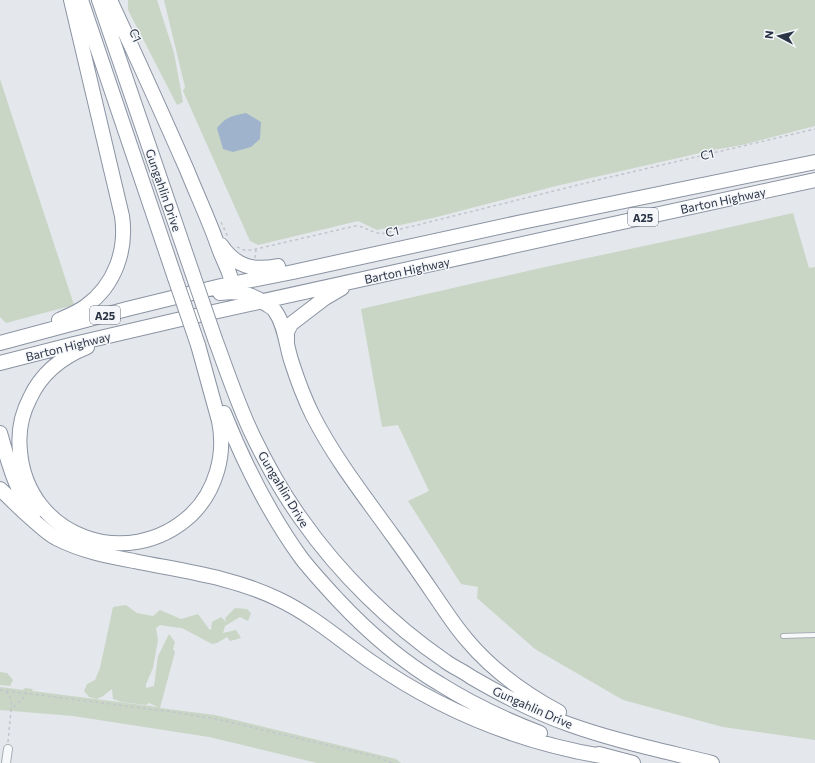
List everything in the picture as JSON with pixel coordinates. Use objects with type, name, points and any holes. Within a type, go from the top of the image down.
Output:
[{"type":"highway","points":[[26,336],[83,308],[97,297],[112,277],[119,262],[123,244],[124,229],[122,216],[71,0]]},
{"type":"highway","name":"Gungahlin Drive","points":[[81,0],[198,345],[236,443],[264,497],[302,559],[353,616],[408,663],[445,687],[487,710],[521,726],[579,748],[633,763]]},
{"type":"highway","name":"Gungahlin Drive","points":[[99,0],[215,339],[252,435],[284,493],[302,521],[323,548],[347,576],[395,622],[445,661],[491,688],[530,708],[590,731],[712,763]]},
{"type":"highway","points":[[110,0],[177,147],[214,233],[233,288],[232,299],[220,311]]},
{"type":"highway","name":"Barton Highway","points":[[1,341],[26,336],[184,295],[233,288],[308,269],[522,222],[815,162]]},
{"type":"highway","name":"Barton Highway","points":[[0,364],[79,343],[177,320],[815,180]]},
{"type":"highway","points":[[214,233],[224,250],[232,258],[248,266],[262,269],[522,222]]},
{"type":"highway","points":[[288,348],[287,335],[291,324],[324,298],[353,282]]},
{"type":"highway","points":[[233,288],[262,301],[273,309],[279,318],[297,379],[329,445],[466,640],[503,676],[536,699],[586,726],[621,740]]},
{"type":"highway","points":[[177,320],[151,332],[91,346],[76,352],[63,359],[52,369],[33,392],[24,412],[20,430],[19,445],[22,464],[26,481],[35,497],[56,521],[71,531],[88,539],[118,544],[139,542],[152,539],[170,531],[185,520],[199,506],[209,491],[216,476],[222,439],[219,421],[198,345]]},
{"type":"highway","points":[[0,433],[14,478],[26,502],[46,525],[70,544]]},
{"type":"highway","points":[[0,489],[50,534],[70,544],[100,554],[216,578],[261,591],[279,599],[305,614],[370,662],[433,701],[495,728],[532,740],[578,752],[607,757]]},
{"type":"street","points":[[6,763],[8,749]]},
{"type":"lane","points":[[783,636],[815,635]]},
{"type":"path","name":"C1","points":[[235,245],[244,250],[252,250],[355,226],[363,227],[373,232],[382,233],[815,129]]},
{"type":"path","points":[[221,220],[230,239]]},
{"type":"path","points":[[0,690],[217,719],[373,756],[392,763]]},
{"type":"path","points":[[6,691],[11,699],[8,749]]},
{"type":"path","points":[[11,710],[28,694]]},
{"type":"green space","points":[[128,0],[157,0],[174,53],[183,102],[177,105],[128,10]]},
{"type":"green space","points":[[164,0],[815,0],[815,126],[742,145],[713,150],[556,186],[433,218],[377,230],[358,221],[258,245],[250,241],[183,91],[185,87]]},
{"type":"green space","points":[[0,79],[74,305],[6,323],[0,317]]},
{"type":"green space","points":[[793,213],[809,268],[815,267],[815,740],[723,727],[623,700],[535,649],[477,598],[478,587],[461,584],[408,501],[429,491],[398,425],[382,427],[361,309]]},
{"type":"green space","points":[[126,605],[137,613],[153,616],[160,610],[181,619],[198,614],[211,630],[212,622],[221,617],[226,622],[225,618],[235,608],[247,609],[251,613],[248,621],[240,617],[225,626],[223,633],[236,630],[241,638],[230,641],[227,637],[217,643],[212,644],[182,628],[160,625],[156,628],[158,640],[153,668],[146,684],[146,688],[154,686],[158,656],[169,634],[175,642],[173,649],[175,652],[160,708],[215,715],[396,759],[401,763],[317,763],[209,737],[73,716],[0,710],[0,687],[23,690],[25,688],[33,689],[32,691],[158,707],[149,703],[146,705],[122,702],[113,699],[112,689],[97,699],[89,697],[84,691],[87,684],[95,680],[100,668],[113,607]]},
{"type":"green space","points":[[0,672],[7,673],[13,680],[10,686],[0,685]]},
{"type":"water","points":[[246,113],[261,122],[260,139],[251,147],[233,152],[223,149],[217,128],[230,117]]}]
